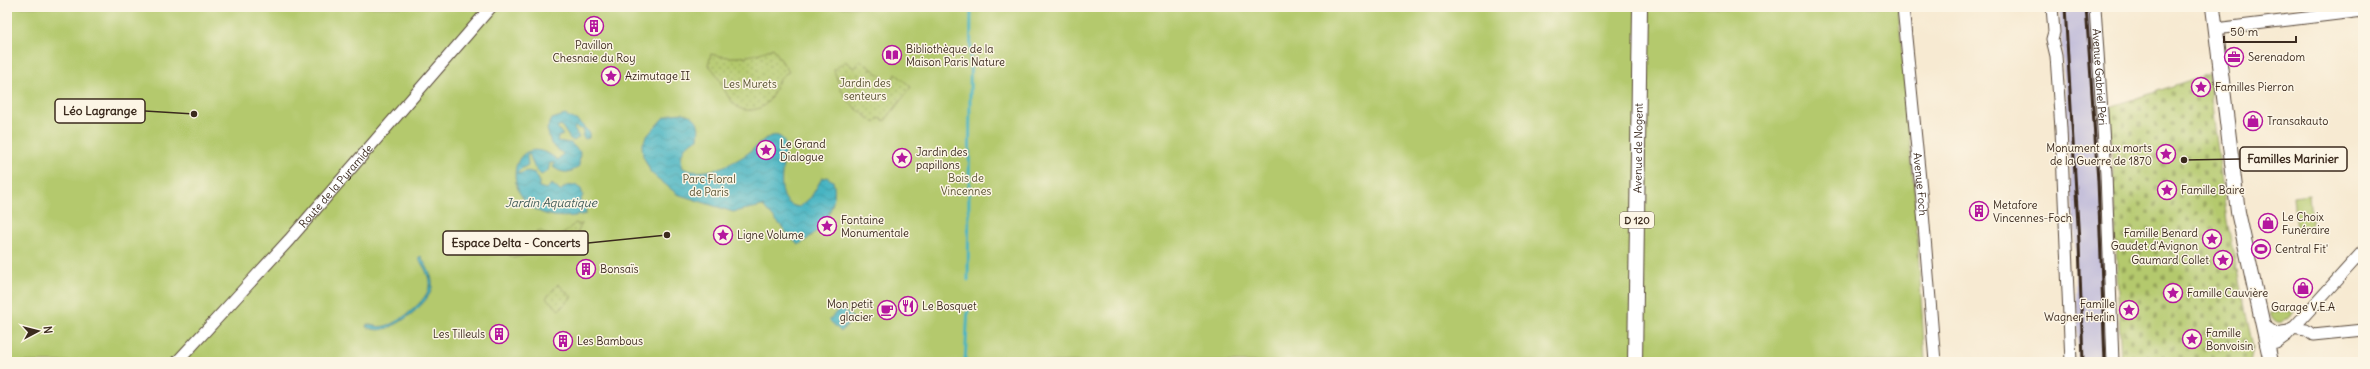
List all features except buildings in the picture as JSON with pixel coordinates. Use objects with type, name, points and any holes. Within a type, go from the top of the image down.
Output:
[{"type":"main road","name":"Avenue de Nogent","points":[[1635,362],[1640,7]]},
{"type":"main road","points":[[2213,7],[2238,212],[2266,345],[2271,362]]},
{"type":"main road","points":[[2260,362],[2266,345]]},
{"type":"street","name":"Route de la Pyramide","points":[[177,362],[289,240],[490,7]]},
{"type":"street","name":"Avenue Foch","points":[[1903,7],[1924,214],[1935,362]]},
{"type":"street","points":[[2052,7],[2054,32],[2052,39],[2056,56],[2061,130],[2071,362]]},
{"type":"street","name":"Avenue Gabriel Péri","points":[[2095,7],[2106,174],[2113,362]]},
{"type":"street","points":[[2215,29],[2363,11]]},
{"type":"street","points":[[2266,345],[2276,343],[2291,329],[2363,251]]},
{"type":"street","points":[[2262,324],[2275,333],[2291,329],[2306,330],[2313,335],[2363,330]]},
{"type":"shaded area","points":[[2059,7],[2092,7],[2103,184],[2110,362],[2078,362],[2075,241]]},
{"type":"green space","name":"Bois de Vincennes","points":[[7,7],[1898,7],[1915,200],[1925,362],[7,362]]},
{"type":"green space","name":"Les Murets","points":[[773,48],[789,72],[783,75],[779,80],[771,98],[761,108],[743,110],[736,106],[731,100],[718,77],[708,65],[711,54],[727,57],[743,57],[758,54]]},
{"type":"green space","name":"Jardin des senteurs","points":[[860,60],[889,82],[896,74],[911,87],[885,121],[880,118],[875,123],[848,101],[841,89],[834,70],[845,61],[854,68]]},
{"type":"green space","points":[[2208,74],[2227,221],[2253,348],[2250,362],[2121,362],[2110,107]]},
{"type":"green space","points":[[2309,195],[2312,230],[2296,231],[2293,197]]},
{"type":"green space","points":[[575,223],[581,225],[582,223],[576,236],[570,241],[550,249],[537,231],[556,236],[563,234]]},
{"type":"green space","points":[[534,237],[543,251],[513,258],[506,252],[505,247],[510,253],[520,254],[533,246]]},
{"type":"green space","points":[[558,284],[572,297],[559,310],[546,298]]},
{"type":"green space","points":[[2295,311],[2289,318],[2282,322],[2276,321],[2270,313]]},
{"type":"water","points":[[683,113],[695,119],[699,129],[698,139],[689,143],[682,154],[681,158],[683,168],[699,172],[725,166],[747,154],[768,137],[777,136],[784,141],[785,146],[782,182],[785,199],[791,205],[800,207],[811,197],[822,178],[827,177],[833,181],[834,191],[831,210],[820,227],[798,245],[763,206],[733,212],[677,194],[651,173],[643,156],[642,146],[646,137],[663,118],[672,114]]},
{"type":"water","name":"Jardin Aquatique","points":[[565,115],[578,121],[589,132],[589,138],[585,139],[582,136],[584,130],[575,127],[574,129],[579,137],[574,141],[570,139],[561,125],[557,127],[563,135],[558,137],[557,141],[571,143],[580,152],[579,166],[573,171],[563,172],[553,167],[555,163],[550,163],[548,171],[541,175],[534,167],[529,153],[527,154],[528,165],[518,171],[518,174],[528,171],[535,173],[539,180],[539,187],[546,189],[552,184],[560,191],[566,186],[575,185],[581,189],[583,195],[580,202],[585,204],[586,214],[555,216],[534,209],[521,195],[515,179],[517,164],[525,153],[539,151],[558,160],[563,154],[551,144],[547,129],[552,119]]},
{"type":"water","points":[[421,256],[432,279],[430,294],[419,307],[405,319],[390,327],[380,330],[366,327],[367,324],[380,327],[393,323],[406,315],[424,297],[429,286],[429,282],[426,271],[418,258]]},
{"type":"water","points":[[841,307],[853,318],[841,332],[829,320]]},
{"type":"waterway","points":[[968,280],[971,7]]},
{"type":"waterway","points":[[965,362],[968,308]]},
{"type":"railway","points":[[2065,7],[2079,242],[2083,362]]},
{"type":"railway","points":[[2086,7],[2098,181],[2105,362]]},
{"type":"place","name":"Pavillon Chesnaie du Roy","points":[[594,26]]},
{"type":"place","name":"Bibliothèque de la Maison Paris Nature","points":[[892,55]]},
{"type":"place","name":"Serenadom","points":[[2234,57]]},
{"type":"place","name":"Azimutage II","points":[[611,76]]},
{"type":"place","name":"Familles Pierron","points":[[2201,87]]},
{"type":"place","name":"Léo Lagrange","points":[[194,114]]},
{"type":"place","name":"Transakauto","points":[[2253,121]]},
{"type":"place","name":"Le Grand Dialogue","points":[[766,150]]},
{"type":"place","name":"Monument aux morts de la Guerre de 1870","points":[[2166,154]]},
{"type":"place","name":"Jardin des papillons","points":[[902,158]]},
{"type":"place","name":"Familles Marinier","points":[[2184,160]]},
{"type":"place","name":"Famille Baire","points":[[2167,190]]},
{"type":"place","name":"Metafore Vincennes-Foch","points":[[1979,211]]},
{"type":"place","name":"Le Choix Funéraire","points":[[2268,223]]},
{"type":"place","name":"Fontaine Monumentale","points":[[827,226]]},
{"type":"place","name":"Espace Delta - Concerts","points":[[667,235]]},
{"type":"place","name":"Ligne Volume","points":[[723,235]]},
{"type":"place","name":"Famille Benard Gaudet d'Avignon","points":[[2212,239]]},
{"type":"place","name":"Central Fit'","points":[[2261,249]]},
{"type":"place","name":"Gaumard Collet","points":[[2223,260]]},
{"type":"place","name":"Bonsaïs","points":[[586,269]]},
{"type":"place","name":"Garage V.E.A","points":[[2303,288]]},
{"type":"place","name":"Famille Cauvière","points":[[2173,293]]},
{"type":"place","name":"Le Bosquet","points":[[908,306]]},
{"type":"place","name":"Mon petit glacier","points":[[887,310]]},
{"type":"place","name":"Famille Wagner Herlin","points":[[2129,310]]},
{"type":"place","name":"Les Tilleuls","points":[[499,334]]},
{"type":"place","name":"Famille Bonvoisin","points":[[2192,339]]},
{"type":"place","name":"Les Bambous","points":[[563,341]]},
{"type":"park label","name":"Parc Floral de Paris","points":[[709,185]]}]
